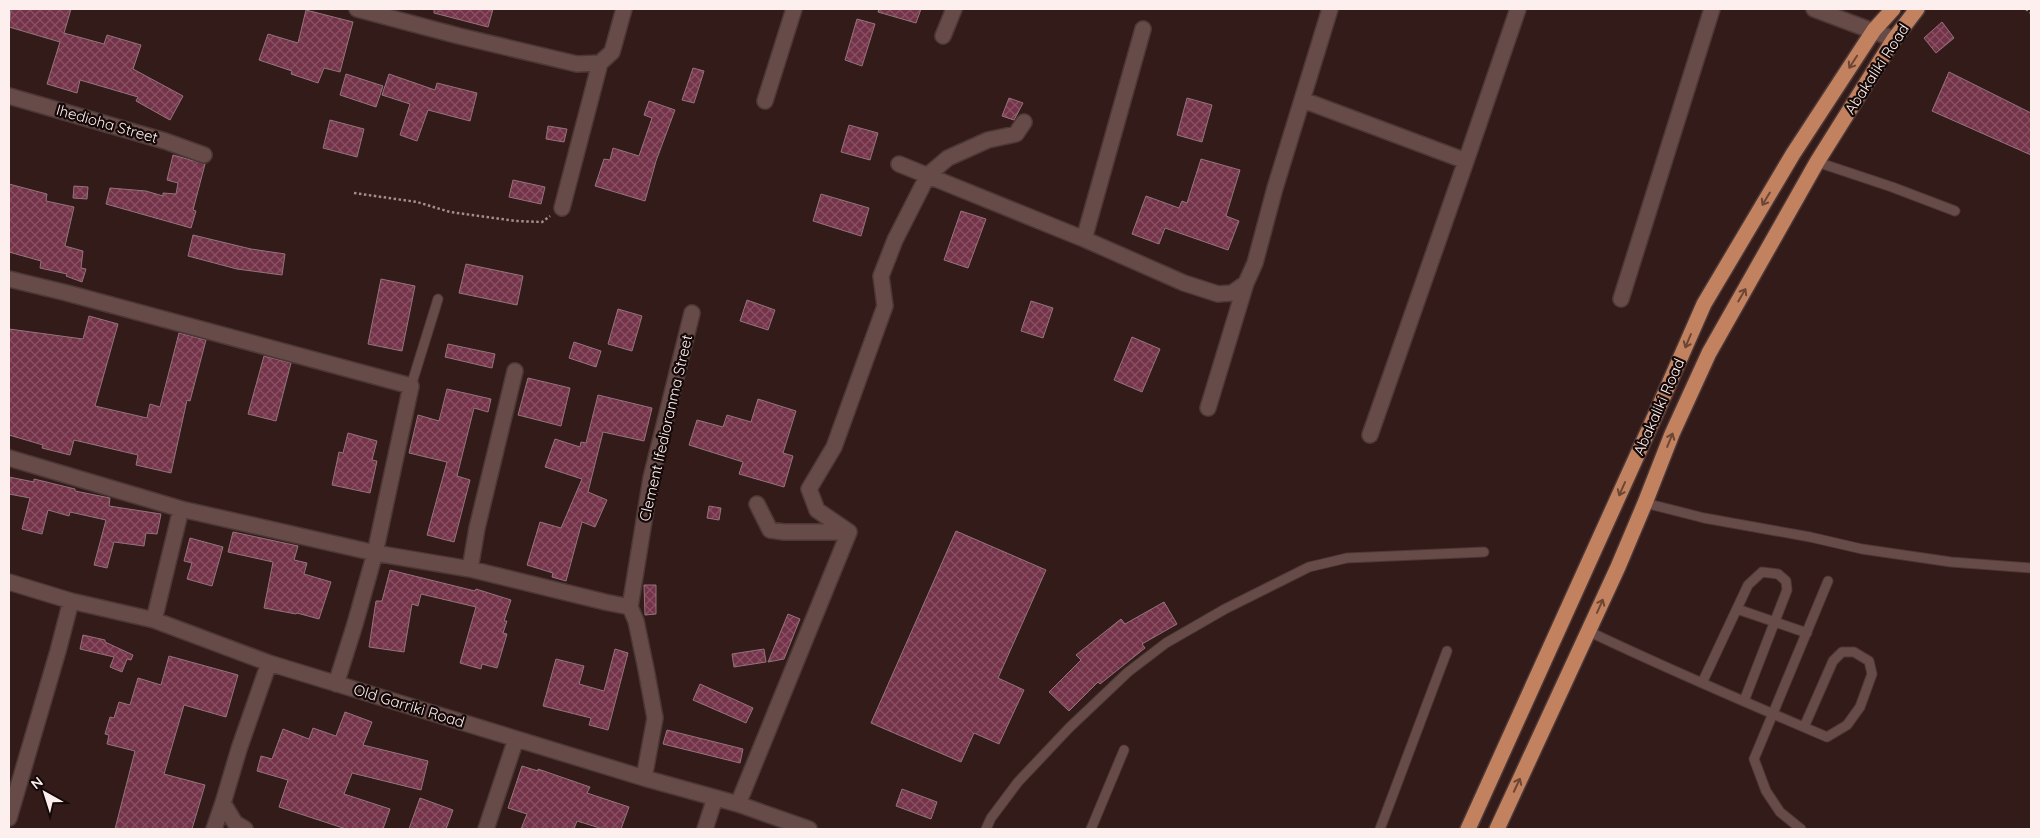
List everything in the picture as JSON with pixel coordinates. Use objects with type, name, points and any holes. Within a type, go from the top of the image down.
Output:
[{"type":"highway","name":"Abakaliki Road","points":[[1468,829],[1704,304],[1793,154],[1874,30],[1893,9]]},
{"type":"highway","name":"Abakaliki Road","points":[[1497,829],[1588,631],[1645,503],[1672,434],[1709,353],[1817,162],[1894,39],[1917,9]]},
{"type":"street","points":[[357,9],[577,64],[600,63]]},
{"type":"street","points":[[562,208],[600,63],[612,52],[624,9]]},
{"type":"street","points":[[765,101],[794,9]]},
{"type":"street","points":[[943,36],[954,9]]},
{"type":"street","points":[[1208,408],[1246,283],[1255,263],[1275,188],[1330,9]]},
{"type":"street","points":[[1370,434],[1518,9]]},
{"type":"street","points":[[1621,299],[1712,9]]},
{"type":"street","points":[[1814,9],[1894,39]]},
{"type":"street","points":[[1084,239],[1143,29]]},
{"type":"street","name":"Ihedioha Street","points":[[9,96],[165,141],[204,155]]},
{"type":"street","points":[[1302,100],[1466,161]]},
{"type":"street","points":[[849,532],[817,510],[809,489],[834,447],[885,306],[881,276],[895,240],[928,175],[948,158],[988,140],[1016,134],[1024,122]]},
{"type":"street","points":[[899,164],[1084,239],[1184,283],[1218,294],[1232,293],[1246,283]]},
{"type":"street","points":[[9,279],[67,292],[411,386],[375,553],[336,684]]},
{"type":"street","name":"Clement Ifedioranma Street","points":[[644,778],[655,718],[636,621],[630,607],[651,478],[692,313]]},
{"type":"street","points":[[470,569],[476,528],[515,371]]},
{"type":"street","points":[[9,458],[181,509],[375,553],[470,569],[630,607]]},
{"type":"street","points":[[756,504],[770,530],[784,532],[849,532]]},
{"type":"street","points":[[154,620],[181,509]]},
{"type":"street","points":[[738,804],[849,532]]},
{"type":"street","name":"Old Garriki Road","points":[[9,582],[71,601],[154,620],[269,663],[644,778],[738,804],[809,829]]},
{"type":"street","points":[[9,818],[71,601]]},
{"type":"street","points":[[214,829],[269,663]]},
{"type":"street","points":[[486,829],[516,739]]},
{"type":"street","points":[[705,829],[715,798]]},
{"type":"street","points":[[223,803],[235,823],[245,829]]},
{"type":"lane","points":[[1817,162],[1955,210]]},
{"type":"lane","points":[[411,386],[438,299]]},
{"type":"lane","points":[[1645,503],[1704,518],[1891,554],[1951,562],[2031,568]]},
{"type":"lane","points":[[986,829],[1018,782],[1069,728],[1128,672],[1166,643],[1225,609],[1309,567],[1347,558],[1484,552]]},
{"type":"lane","points":[[1702,684],[1748,585],[1762,572],[1778,574],[1786,581],[1787,590],[1744,701]]},
{"type":"lane","points":[[1801,829],[1780,812],[1766,791],[1754,759],[1828,580]]},
{"type":"lane","points":[[1737,609],[1806,632]]},
{"type":"lane","points":[[1588,631],[1702,684],[1827,737],[1847,725],[1860,707],[1872,674],[1869,661],[1854,652],[1842,652],[1833,661],[1804,727]]},
{"type":"lane","points":[[1380,829],[1447,651]]},
{"type":"lane","points":[[1091,829],[1124,750]]},
{"type":"path","points":[[2026,9],[2031,13]]},
{"type":"path","points":[[354,193],[417,202],[450,212],[516,221],[542,222],[562,208]]},
{"type":"building","points":[[11,9],[71,9],[64,33],[104,44],[107,35],[141,45],[133,69],[183,96],[170,120],[136,101],[138,97],[80,80],[77,93],[47,84],[60,42],[9,27]]},
{"type":"building","points":[[434,9],[493,9],[488,27],[434,13]]},
{"type":"building","points":[[879,9],[921,9],[916,23],[878,12]]},
{"type":"building","points":[[306,10],[353,22],[340,72],[324,68],[318,83],[291,74],[292,71],[259,60],[268,34],[298,43]]},
{"type":"building","points":[[857,19],[875,24],[862,66],[845,60]]},
{"type":"building","points":[[1942,22],[1954,38],[1936,53],[1924,38]]},
{"type":"building","points":[[693,68],[704,71],[694,103],[682,100]]},
{"type":"building","points":[[1949,72],[2031,113],[2031,155],[1932,111]]},
{"type":"building","points":[[346,74],[383,86],[376,107],[340,95]]},
{"type":"building","points":[[389,74],[435,90],[437,83],[477,93],[470,121],[428,110],[417,141],[400,135],[410,104],[382,95]]},
{"type":"building","points":[[1009,98],[1023,103],[1014,120],[1002,116]]},
{"type":"building","points":[[1187,98],[1212,105],[1202,142],[1177,135]]},
{"type":"building","points":[[649,101],[675,110],[656,161],[645,201],[595,186],[604,159],[610,160],[613,148],[639,156],[652,118],[644,115]]},
{"type":"building","points":[[330,120],[364,129],[357,157],[323,148]]},
{"type":"building","points":[[849,125],[878,133],[870,160],[841,152]]},
{"type":"building","points":[[548,126],[567,129],[564,142],[546,139]]},
{"type":"building","points":[[173,155],[205,164],[193,210],[196,211],[191,228],[106,204],[110,188],[146,191],[163,196],[163,193],[176,194],[178,183],[167,180]]},
{"type":"building","points":[[1201,159],[1240,170],[1226,216],[1239,221],[1228,250],[1165,228],[1159,244],[1132,234],[1146,196],[1179,208],[1182,201],[1187,203]]},
{"type":"building","points":[[513,180],[545,187],[541,204],[509,197]]},
{"type":"building","points":[[9,184],[47,194],[46,201],[74,207],[65,246],[83,251],[81,268],[86,269],[82,282],[66,276],[67,274],[40,268],[41,261],[9,252]]},
{"type":"building","points":[[74,186],[88,187],[87,199],[73,198]]},
{"type":"building","points":[[821,194],[869,208],[861,236],[813,221]]},
{"type":"building","points":[[961,211],[986,219],[968,268],[944,260]]},
{"type":"building","points":[[193,235],[251,249],[285,254],[282,275],[237,269],[188,256]]},
{"type":"building","points":[[466,264],[523,276],[517,305],[459,293]]},
{"type":"building","points":[[381,279],[415,286],[402,351],[368,344]]},
{"type":"building","points":[[747,300],[775,310],[768,330],[740,321]]},
{"type":"building","points":[[1031,301],[1053,308],[1043,338],[1021,331]]},
{"type":"building","points":[[618,309],[642,316],[632,351],[608,344]]},
{"type":"building","points":[[89,316],[118,324],[95,406],[147,418],[150,404],[160,407],[179,333],[206,340],[190,401],[187,400],[171,473],[136,465],[138,455],[74,440],[70,455],[42,448],[43,445],[9,435],[9,329],[83,339]]},
{"type":"building","points":[[1132,337],[1160,349],[1142,392],[1114,380]]},
{"type":"building","points":[[574,342],[601,351],[596,367],[569,358]]},
{"type":"building","points":[[448,344],[495,354],[492,368],[445,357]]},
{"type":"building","points":[[264,356],[291,363],[276,421],[248,414]]},
{"type":"building","points":[[528,378],[570,388],[561,426],[518,415]]},
{"type":"building","points":[[447,389],[491,399],[488,412],[474,408],[457,476],[470,480],[454,542],[427,535],[447,462],[409,453],[418,415],[439,421]]},
{"type":"building","points":[[598,395],[652,408],[644,441],[603,432],[588,492],[607,500],[595,527],[582,522],[566,581],[552,577],[553,573],[527,565],[540,522],[561,528],[582,479],[545,467],[555,439],[580,447],[581,442],[586,443]]},
{"type":"building","points":[[758,399],[796,411],[783,453],[793,456],[784,487],[739,474],[743,462],[689,445],[697,420],[723,427],[727,415],[751,422]]},
{"type":"building","points":[[348,433],[377,441],[372,460],[377,461],[370,493],[332,485],[339,452],[343,453]]},
{"type":"building","points":[[9,477],[34,482],[34,479],[75,489],[75,491],[110,498],[109,506],[161,514],[157,534],[146,533],[144,546],[114,542],[107,568],[94,565],[106,520],[70,512],[69,516],[48,510],[42,534],[22,529],[30,498],[9,494]]},
{"type":"building","points":[[709,506],[721,508],[719,520],[707,518]]},
{"type":"building","points":[[956,531],[1046,570],[998,678],[1024,690],[999,744],[974,733],[961,762],[871,723]]},
{"type":"building","points":[[233,532],[298,546],[294,560],[307,563],[304,574],[331,582],[319,619],[297,613],[264,608],[273,562],[228,552]]},
{"type":"building","points":[[190,538],[223,547],[212,586],[187,579],[192,563],[184,561]]},
{"type":"building","points":[[390,570],[475,591],[476,589],[511,600],[504,621],[507,621],[503,633],[507,634],[497,668],[482,664],[481,669],[460,663],[476,607],[421,594],[418,606],[412,604],[404,652],[369,647],[376,601],[382,601]]},
{"type":"building","points":[[644,585],[656,585],[656,614],[645,615]]},
{"type":"building","points":[[1164,602],[1177,624],[1142,644],[1145,648],[1100,684],[1098,682],[1069,711],[1049,692],[1081,660],[1076,655],[1121,619],[1125,624]]},
{"type":"building","points":[[788,614],[800,619],[784,659],[768,662]]},
{"type":"building","points":[[83,635],[105,640],[105,642],[133,655],[131,660],[127,659],[122,672],[110,667],[114,657],[80,649]]},
{"type":"building","points":[[615,649],[628,653],[608,730],[589,725],[591,718],[543,706],[556,659],[584,666],[579,684],[604,691]]},
{"type":"building","points":[[764,649],[766,662],[734,667],[732,654]]},
{"type":"building","points":[[169,656],[238,675],[226,717],[184,705],[164,774],[205,785],[192,829],[115,829],[135,751],[107,744],[109,735],[105,734],[110,717],[114,718],[119,702],[130,705],[138,678],[161,685]]},
{"type":"building","points":[[700,684],[753,708],[746,723],[693,700]]},
{"type":"building","points":[[345,712],[372,722],[363,745],[428,761],[421,790],[352,773],[344,794],[390,809],[383,829],[346,829],[279,807],[288,780],[257,771],[261,756],[272,759],[283,729],[309,739],[313,728],[336,736]]},
{"type":"building","points":[[667,730],[743,749],[740,763],[663,744]]},
{"type":"building","points":[[522,766],[538,771],[538,769],[590,787],[587,793],[629,807],[621,829],[603,829],[577,821],[574,829],[521,829],[527,814],[508,808]]},
{"type":"building","points":[[902,789],[937,802],[931,819],[896,806]]},
{"type":"building","points":[[420,798],[453,810],[446,829],[409,829]]}]
